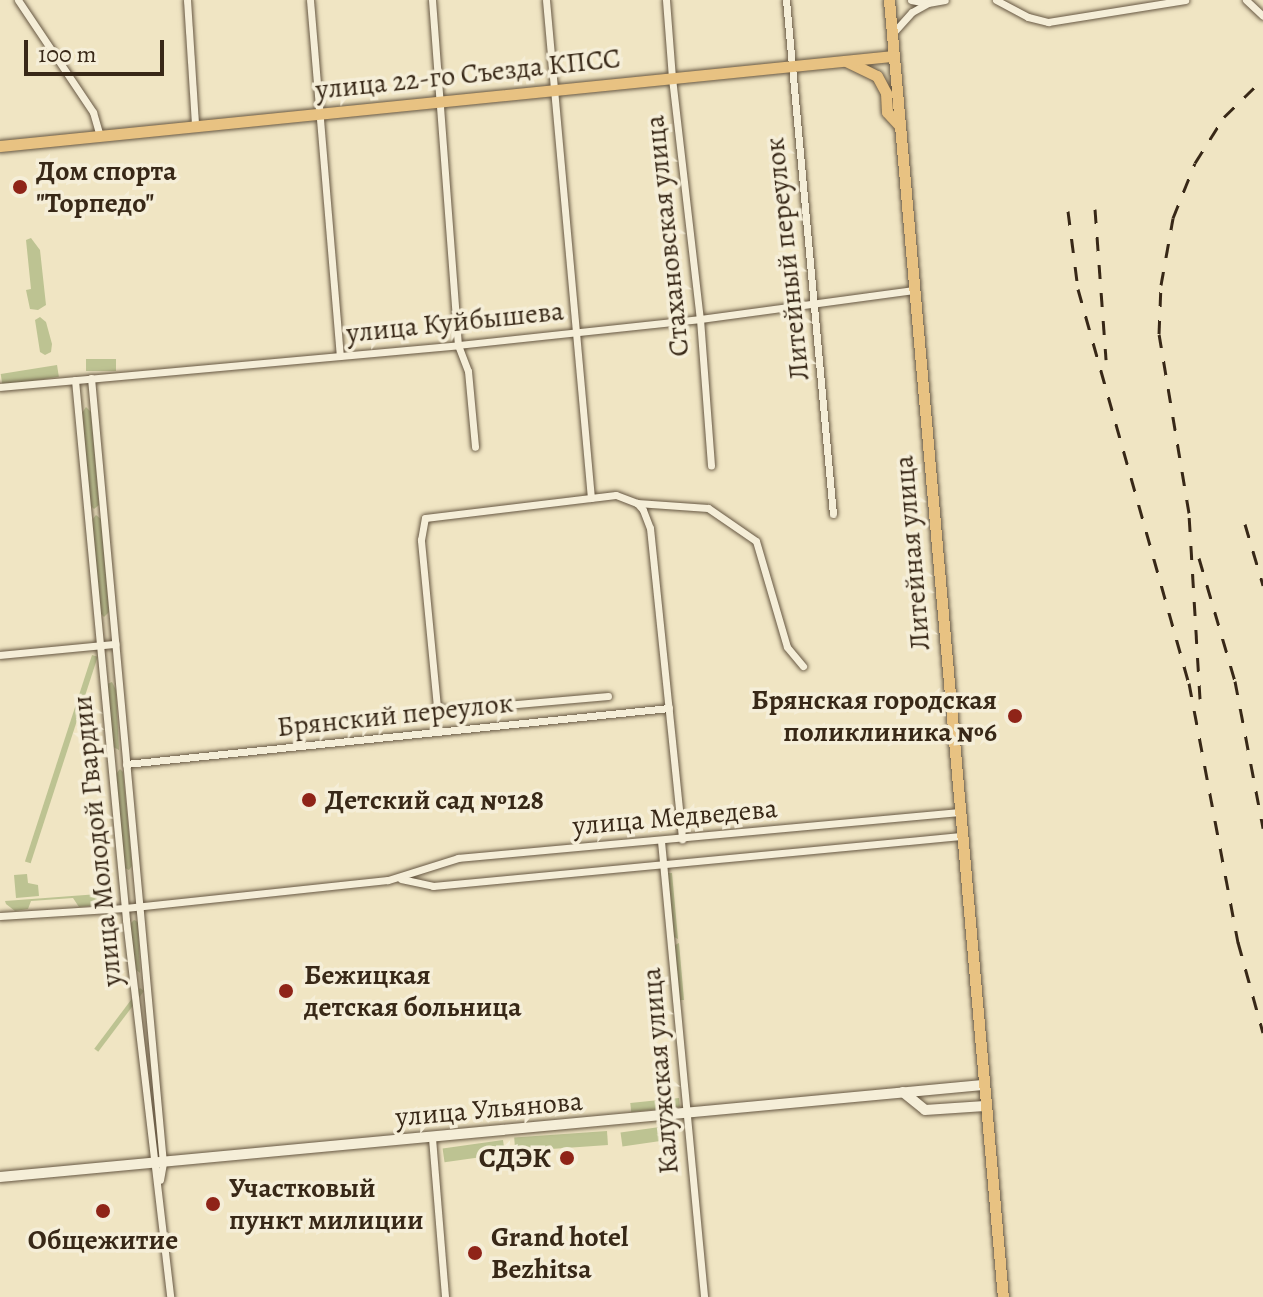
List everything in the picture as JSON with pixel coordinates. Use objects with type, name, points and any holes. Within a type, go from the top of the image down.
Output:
[{"type":"main road","name":"Литейная улица","points":[[889,0],[1004,1296]]},
{"type":"main road","name":"улица 22-го Съезда КПСС","points":[[0,146],[893,56]]},
{"type":"main road","points":[[845,60],[877,76],[886,93],[887,112],[899,125]]},
{"type":"main road","name":"улица Ульянова","points":[[0,1177],[983,1085]]},
{"type":"main road","points":[[903,1092],[925,1110],[985,1106]]},
{"type":"street","points":[[18,0],[93,112],[100,136]]},
{"type":"street","points":[[187,0],[195,125]]},
{"type":"street","points":[[310,0],[340,356]]},
{"type":"street","points":[[432,0],[458,345],[468,371],[475,447]]},
{"type":"street","points":[[546,0],[591,498]]},
{"type":"street","name":"Стахановская улица","points":[[666,0],[700,319],[711,466]]},
{"type":"street","name":"Литейный переулок","points":[[786,0],[833,514]]},
{"type":"street","points":[[911,0],[928,3],[945,0]]},
{"type":"street","points":[[996,0],[1028,17],[1048,22],[1185,0]]},
{"type":"street","points":[[1246,0],[1263,16]]},
{"type":"street","points":[[891,35],[902,20],[928,3]]},
{"type":"street","name":"улица Куйбышева","points":[[0,387],[458,345],[700,319],[914,290]]},
{"type":"street","name":"улица Молодой Гвардии","points":[[91,378],[139,906],[157,1163]]},
{"type":"street","name":"улица Молодой Гвардии","points":[[75,380],[125,908],[157,1163],[170,1297]]},
{"type":"street","points":[[608,696],[449,710],[437,707],[421,540],[425,518],[616,495],[637,503],[708,508],[756,541],[787,647],[803,666]]},
{"type":"street","points":[[637,503],[650,528],[682,839]]},
{"type":"street","points":[[0,655],[115,644]]},
{"type":"street","name":"Брянский переулок","points":[[126,764],[669,708]]},
{"type":"street","name":"улица Медведева","points":[[0,916],[125,908],[399,878],[427,865],[458,858],[959,812]]},
{"type":"street","name":"улица Медведева","points":[[399,878],[433,886],[961,836]]},
{"type":"street","name":"Калужская улица","points":[[661,841],[704,1297]]},
{"type":"street","points":[[432,1138],[445,1297]]},
{"type":"green space","points":[[31,238],[40,250],[46,305],[38,310],[30,309],[26,290],[31,289],[26,240]]},
{"type":"green space","points":[[40,317],[46,322],[52,344],[51,352],[45,355],[40,352],[35,320]]},
{"type":"green space","points":[[86,359],[116,359],[116,371],[86,371]]},
{"type":"green space","points":[[57,365],[59,377],[3,386],[1,374]]},
{"type":"green space","points":[[86,407],[91,412],[99,505],[94,509],[90,505],[82,413]]},
{"type":"green space","points":[[96,515],[101,519],[109,612],[104,617],[100,613],[92,520]]},
{"type":"green space","points":[[92,655],[98,657],[31,863],[25,861]]},
{"type":"green space","points":[[112,682],[116,690],[119,750],[113,747],[107,684]]},
{"type":"green space","points":[[120,769],[123,772],[132,866],[129,870],[124,868],[116,774]]},
{"type":"green space","points":[[667,873],[672,873],[678,939],[672,936]]},
{"type":"green space","points":[[27,874],[28,883],[38,885],[39,896],[16,898],[14,875]]},
{"type":"green space","points":[[112,893],[114,904],[79,907],[73,898],[31,901],[28,909],[15,911],[5,901]]},
{"type":"green space","points":[[134,920],[138,922],[140,973],[134,968],[130,924]]},
{"type":"green space","points":[[679,943],[684,1000],[680,1000],[673,946]]},
{"type":"green space","points":[[140,988],[144,991],[98,1052],[94,1049]]},
{"type":"green space","points":[[679,1098],[680,1107],[631,1112],[630,1103]]},
{"type":"green space","points":[[674,1125],[676,1139],[622,1146],[621,1133]]},
{"type":"green space","points":[[607,1131],[608,1145],[515,1151],[514,1137]]},
{"type":"green space","points":[[503,1140],[505,1154],[445,1162],[443,1148]]},
{"type":"railway","points":[[1200,699],[1189,513],[1159,334],[1161,285],[1173,218],[1195,163],[1224,117],[1263,79]]},
{"type":"railway","points":[[1095,209],[1106,360]]},
{"type":"railway","points":[[1068,211],[1078,289],[1189,683],[1238,942],[1263,1033]]},
{"type":"railway","points":[[1245,524],[1263,585]]},
{"type":"railway","points":[[1199,558],[1235,681],[1263,828]]},
{"type":"place","name":"Дом спорта \"Торпедо\"","points":[[20,187]]},
{"type":"place","name":"Брянская городская поликлиника №6","points":[[1015,716]]},
{"type":"place","name":"Детский сад №128","points":[[309,800]]},
{"type":"place","name":"Бежицкая детская больница","points":[[286,991]]},
{"type":"place","name":"СДЭК","points":[[567,1158]]},
{"type":"place","name":"Участковый пункт милиции","points":[[213,1204]]},
{"type":"place","name":"Общежитие","points":[[103,1211]]},
{"type":"place","name":"Grand hotel Bezhitsa","points":[[475,1253]]}]
